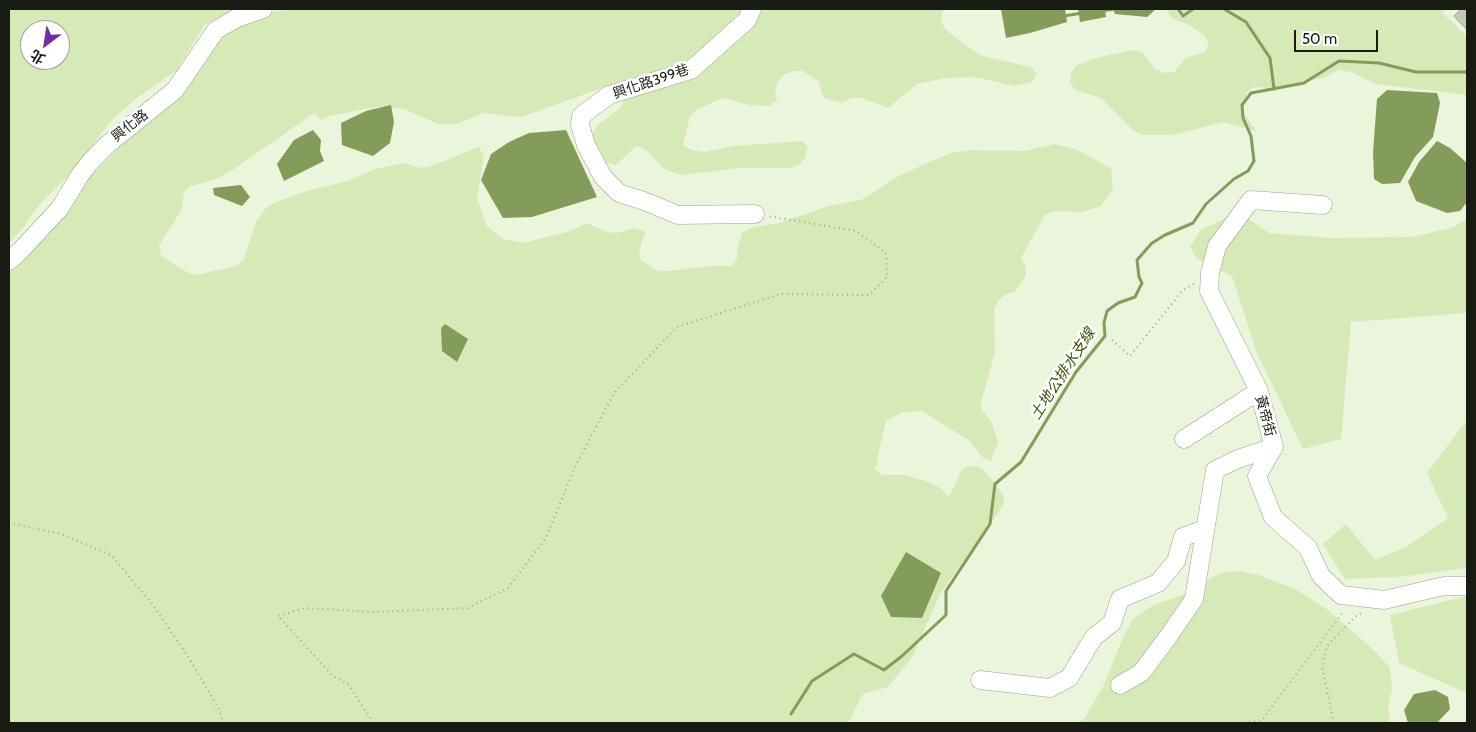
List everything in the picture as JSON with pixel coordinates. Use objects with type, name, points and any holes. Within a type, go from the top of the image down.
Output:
[{"type":"street","name":"興化路","points":[[9,261],[60,208],[80,174],[92,160],[108,144],[175,90],[216,30],[237,18],[263,9]]},
{"type":"street","name":"興化路399巷","points":[[752,9],[747,20],[692,70],[608,95],[581,116],[580,125],[586,145],[603,177],[619,193],[678,215],[755,214]]},
{"type":"street","name":"黃帝街","points":[[1323,205],[1251,200],[1217,246],[1210,274],[1209,291],[1259,391],[1274,447],[1257,476],[1273,517],[1308,548],[1321,576],[1341,595],[1384,600],[1444,586],[1467,586]]},
{"type":"street","points":[[1184,439],[1259,391]]},
{"type":"street","points":[[1120,685],[1141,673],[1194,599],[1215,470],[1238,459],[1274,447]]},
{"type":"street","points":[[980,680],[1050,688],[1069,678],[1094,637],[1112,623],[1120,599],[1158,583],[1176,561],[1183,537],[1205,529]]},
{"type":"path","points":[[371,723],[372,719],[348,684],[333,676],[278,616],[305,608],[374,612],[468,608],[508,588],[546,538],[575,467],[614,393],[677,327],[780,294],[869,295],[886,277],[886,253],[856,231],[755,214]]},
{"type":"path","points":[[1112,340],[1130,356],[1182,291],[1210,274]]},
{"type":"path","points":[[9,522],[61,534],[111,555],[150,601],[190,658],[219,709],[223,723]]},
{"type":"path","points":[[1244,723],[1262,720],[1348,606]]},
{"type":"path","points":[[1334,723],[1322,667],[1327,646],[1357,615],[1364,612]]},
{"type":"shaded area","points":[[9,9],[235,9],[205,24],[177,70],[133,101],[112,120],[69,175],[39,205],[24,227],[9,243]]},
{"type":"shaded area","points":[[298,9],[945,9],[942,12],[941,21],[945,29],[972,50],[982,56],[1031,67],[1037,74],[1032,82],[1014,86],[976,77],[946,78],[917,84],[888,108],[861,98],[851,98],[843,103],[826,99],[821,92],[819,82],[803,71],[794,71],[785,74],[778,82],[775,91],[777,100],[769,106],[750,105],[723,98],[697,109],[690,116],[683,145],[692,150],[704,152],[734,146],[803,141],[808,148],[805,158],[799,165],[789,168],[739,168],[681,175],[664,169],[645,149],[636,146],[616,165],[598,161],[592,134],[598,125],[620,108],[624,101],[612,89],[602,88],[521,117],[483,113],[457,124],[438,124],[404,109],[377,107],[329,116],[321,120],[314,113],[234,169],[219,178],[191,186],[184,192],[181,211],[159,245],[161,256],[187,272],[196,275],[237,266],[244,259],[255,224],[265,209],[274,203],[310,190],[348,181],[375,169],[404,163],[420,168],[432,166],[479,147],[484,156],[477,197],[486,225],[503,239],[523,243],[570,231],[587,223],[607,232],[617,233],[635,228],[645,232],[639,251],[641,260],[658,271],[731,266],[737,260],[737,251],[742,233],[750,228],[779,223],[828,206],[861,200],[902,174],[951,153],[972,150],[1025,151],[1055,144],[1075,149],[1111,168],[1113,188],[1101,206],[1082,212],[1054,211],[1045,215],[1021,258],[1026,267],[1026,276],[1015,292],[1006,294],[998,301],[994,309],[995,352],[980,407],[992,423],[998,442],[991,461],[982,457],[970,441],[922,411],[903,412],[886,421],[875,469],[882,475],[904,475],[926,481],[942,489],[949,497],[961,471],[968,466],[978,467],[986,472],[1004,496],[1003,506],[940,594],[913,656],[888,687],[863,694],[848,723],[9,723],[9,269],[86,181],[156,111],[227,30],[269,12]]},
{"type":"shaded area","points":[[1001,9],[1065,9],[1067,22],[1006,38]]},
{"type":"shaded area","points":[[1078,9],[1105,9],[1106,17],[1080,22]]},
{"type":"shaded area","points":[[1113,9],[1156,9],[1147,17],[1115,14]]},
{"type":"shaded area","points":[[1166,9],[1446,9],[1442,13],[1467,36],[1467,95],[1376,84],[1351,72],[1338,70],[1325,77],[1308,81],[1267,88],[1254,87],[1248,91],[1243,104],[1243,112],[1256,131],[1223,122],[1173,135],[1142,135],[1134,131],[1101,98],[1075,90],[1070,82],[1071,73],[1077,65],[1095,58],[1134,50],[1144,54],[1155,69],[1165,73],[1174,72],[1186,58],[1205,52],[1209,44],[1205,36],[1189,25],[1172,18]]},
{"type":"shaded area","points":[[1387,90],[1437,93],[1440,103],[1433,137],[1415,157],[1400,183],[1382,184],[1374,179],[1373,152],[1377,99]]},
{"type":"shaded area","points":[[391,105],[394,122],[390,143],[373,156],[342,145],[341,123],[366,111]]},
{"type":"shaded area","points":[[313,130],[321,140],[320,151],[324,161],[284,181],[277,164],[294,140]]},
{"type":"shaded area","points":[[566,130],[597,197],[532,217],[503,218],[481,180],[491,154],[509,142],[529,133]]},
{"type":"shaded area","points":[[1437,141],[1450,148],[1467,163],[1467,202],[1460,211],[1447,213],[1416,201],[1408,182],[1419,162]]},
{"type":"shaded area","points":[[241,185],[250,197],[242,206],[214,195],[213,188]]},
{"type":"shaded area","points":[[1238,212],[1269,233],[1330,238],[1412,237],[1451,228],[1467,219],[1467,313],[1351,322],[1341,439],[1303,449],[1257,353],[1232,276],[1197,259],[1190,247],[1201,230]]},
{"type":"shaded area","points":[[445,324],[468,339],[457,362],[442,351],[441,328]]},
{"type":"shaded area","points":[[1467,420],[1467,568],[1399,577],[1345,579],[1323,544],[1346,524],[1375,560],[1406,547],[1448,518],[1427,473]]},
{"type":"shaded area","points":[[906,552],[941,573],[922,618],[891,617],[881,596]]},
{"type":"shaded area","points":[[1239,571],[1258,575],[1295,589],[1328,610],[1376,652],[1390,668],[1392,689],[1388,708],[1390,723],[1078,723],[1084,719],[1103,687],[1124,635],[1134,618],[1152,606],[1187,593],[1220,573]]},
{"type":"shaded area","points":[[1467,596],[1467,693],[1399,663],[1390,615]]},
{"type":"shaded area","points":[[1435,690],[1448,697],[1450,709],[1437,723],[1408,723],[1404,710],[1414,694]]},
{"type":"building","points":[[1461,9],[1467,9],[1467,30],[1454,16]]},
{"type":"waterway","points":[[1101,11],[1115,9]]},
{"type":"waterway","points":[[1178,9],[1183,16],[1193,9]]},
{"type":"waterway","points":[[1224,9],[1246,22],[1270,58],[1274,89]]},
{"type":"waterway","points":[[1064,16],[1082,13]]},
{"type":"waterway","name":"土地公排水支線","points":[[791,714],[812,681],[854,654],[884,670],[946,615],[946,591],[990,524],[995,484],[1021,462],[1076,372],[1105,336],[1104,323],[1107,311],[1118,303],[1135,297],[1142,283],[1139,277],[1137,260],[1152,243],[1193,223],[1206,204],[1234,179],[1248,171],[1254,161],[1251,136],[1243,118],[1242,105],[1251,93],[1304,83],[1339,61],[1379,63],[1416,72],[1467,72]]}]
